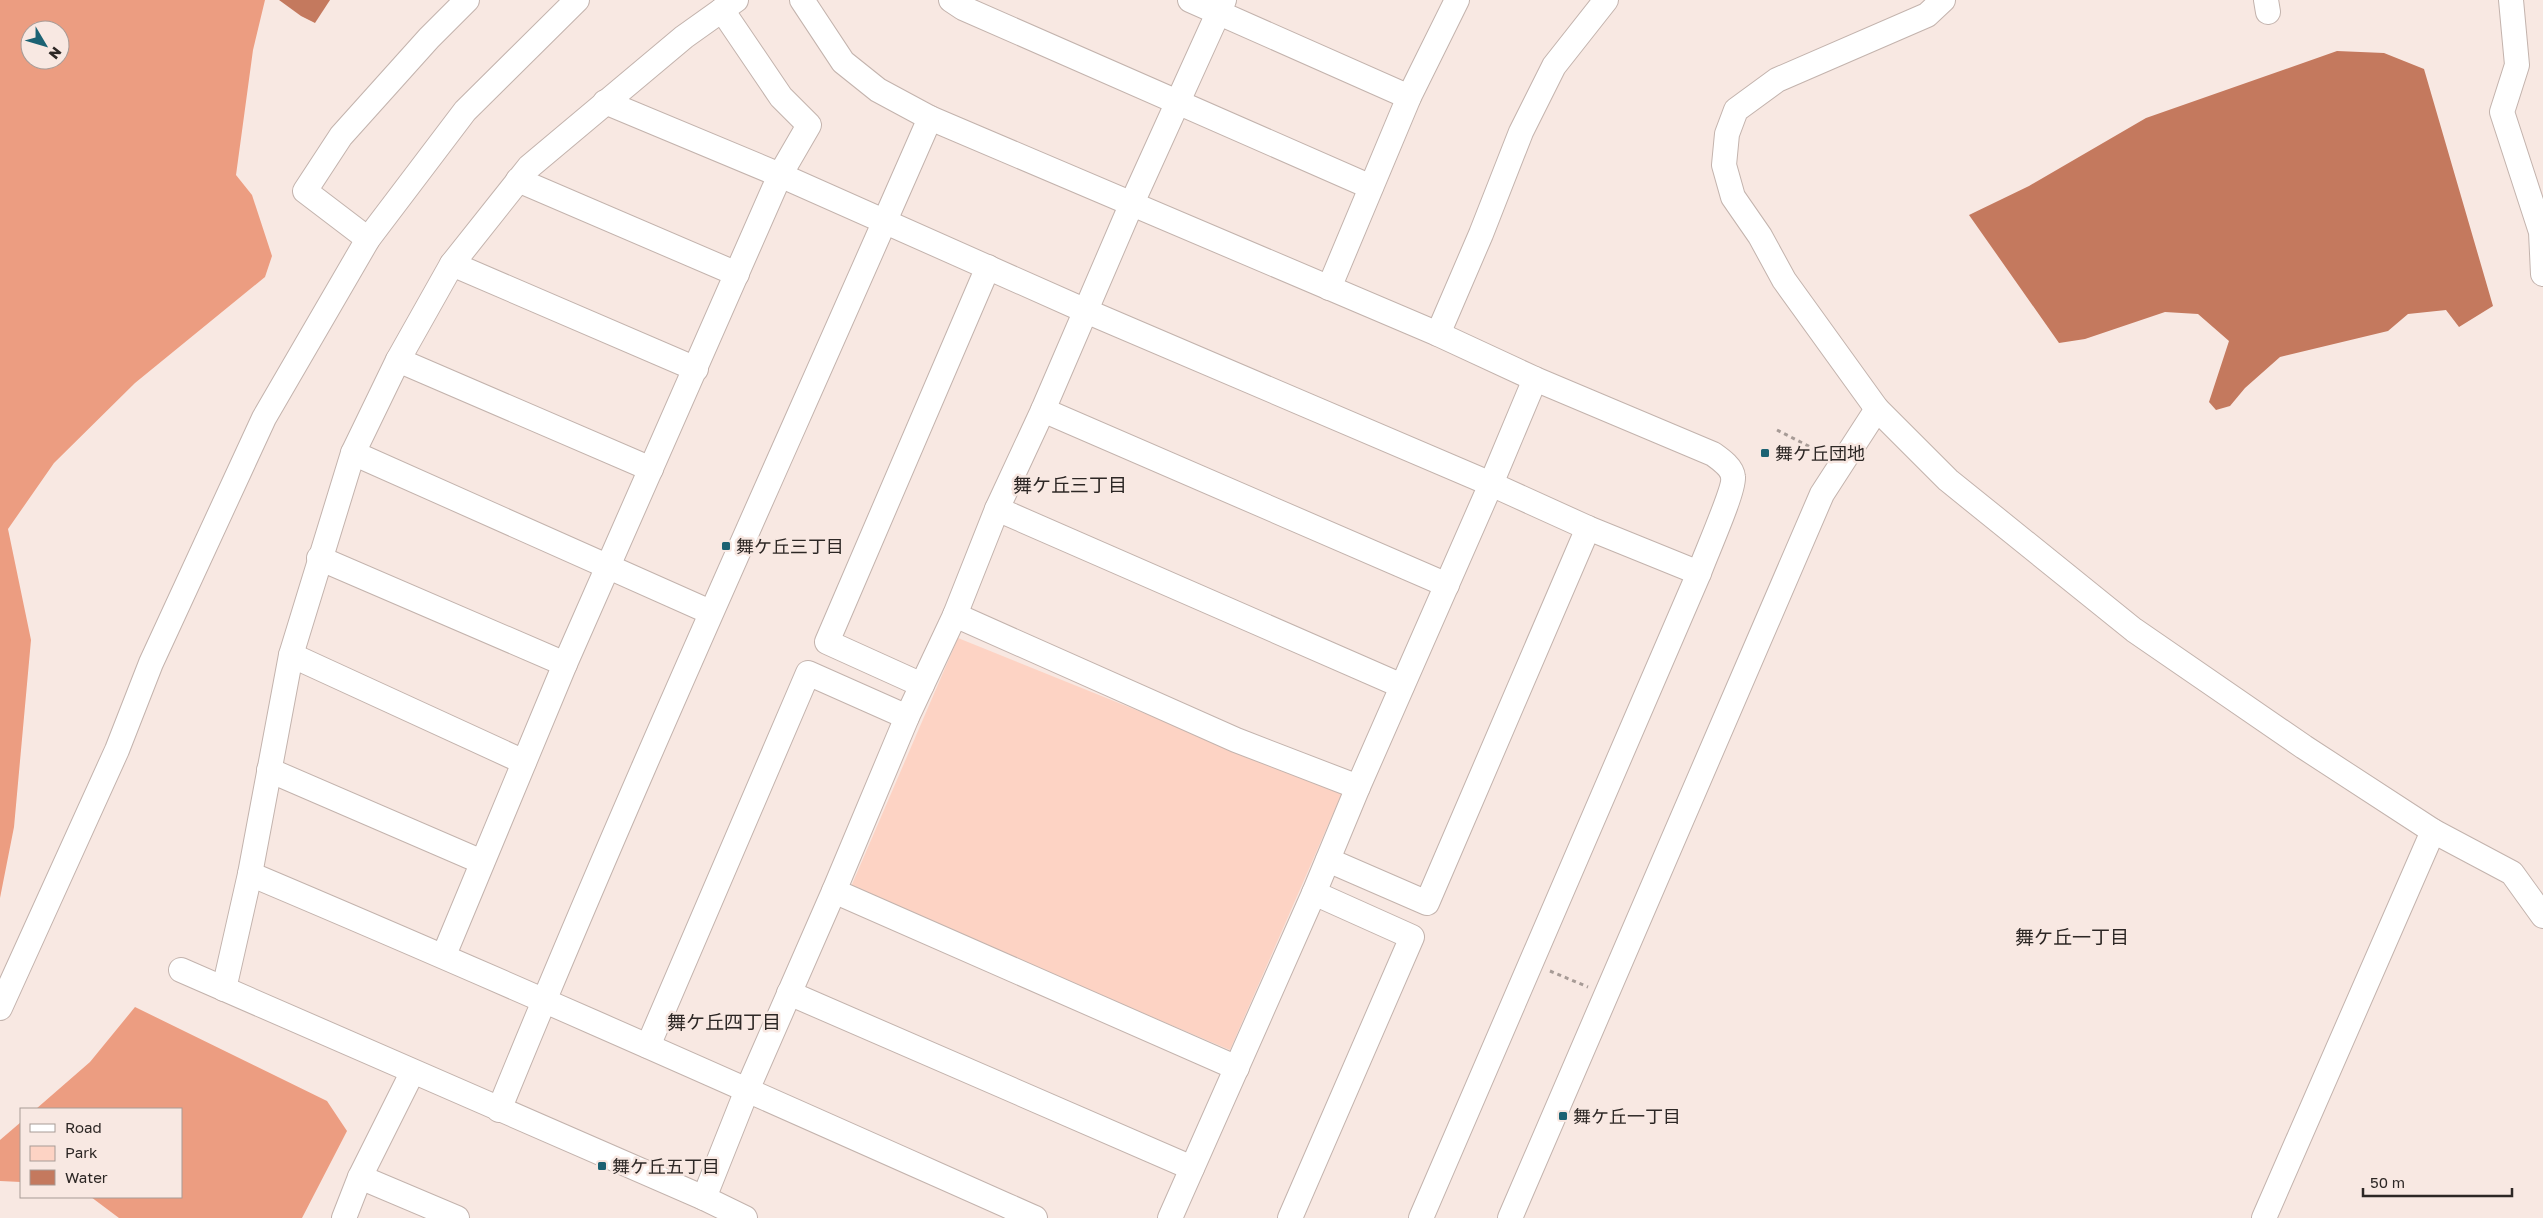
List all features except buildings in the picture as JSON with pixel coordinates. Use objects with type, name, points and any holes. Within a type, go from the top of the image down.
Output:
[{"type":"street","points":[[368,239],[305,191],[342,136],[429,38],[467,0]]},
{"type":"street","points":[[0,1008],[113,759],[151,663],[264,418],[368,239],[465,111],[578,0]]},
{"type":"street","points":[[802,0],[843,62],[878,90],[930,118],[1438,334],[1535,379],[1713,454],[1725,463],[1733,476],[1732,492],[1699,573],[1421,1218]]},
{"type":"street","points":[[951,0],[963,8],[1371,187]]},
{"type":"street","points":[[1190,0],[1221,6],[1409,96]]},
{"type":"street","points":[[1943,0],[1927,15],[1777,80],[1736,110],[1727,134],[1724,165],[1733,196],[1760,236],[1784,280],[1877,409],[1948,480],[2134,630],[2304,748],[2433,831],[2512,873],[2543,916]]},
{"type":"street","points":[[2511,0],[2516,65],[2502,112],[2542,232],[2543,274]]},
{"type":"street","points":[[1329,288],[1409,96],[1453,1]]},
{"type":"street","points":[[1438,334],[1481,234],[1521,132],[1554,66],[1602,1]]},
{"type":"street","points":[[224,989],[250,874],[291,656],[353,454],[398,360],[452,264],[529,168],[684,37],[729,5],[781,97],[809,124],[780,175],[566,664],[444,955]]},
{"type":"street","points":[[704,1198],[747,1090],[834,891],[907,717],[955,616],[997,509],[1044,410],[1132,203],[1221,6]]},
{"type":"street","points":[[606,102],[780,175],[1588,528],[1699,573]]},
{"type":"street","points":[[499,1110],[543,1002],[710,612],[930,118]]},
{"type":"street","points":[[518,180],[737,274]]},
{"type":"street","points":[[452,264],[696,369]]},
{"type":"street","points":[[922,685],[826,642],[988,267]]},
{"type":"street","points":[[398,360],[651,469]]},
{"type":"street","points":[[1170,1218],[1314,893],[1535,379]]},
{"type":"street","points":[[1510,1218],[1608,995],[1822,494],[1877,409]]},
{"type":"street","points":[[1044,410],[1447,585]]},
{"type":"street","points":[[353,454],[710,612]]},
{"type":"street","points":[[997,509],[1402,686]]},
{"type":"street","points":[[1328,860],[1427,903],[1588,528]]},
{"type":"street","points":[[320,558],[566,664]]},
{"type":"street","points":[[955,616],[1236,740],[1358,787]]},
{"type":"street","points":[[291,656],[524,762]]},
{"type":"street","points":[[648,1046],[808,673],[907,717]]},
{"type":"street","points":[[269,770],[482,862]]},
{"type":"street","points":[[2264,1218],[2433,831]]},
{"type":"street","points":[[250,874],[444,955],[543,1002],[648,1046],[1035,1218]]},
{"type":"street","points":[[834,891],[1237,1068]]},
{"type":"street","points":[[1290,1218],[1412,938],[1314,893]]},
{"type":"street","points":[[181,970],[412,1073],[704,1198],[745,1218]]},
{"type":"street","points":[[789,993],[1192,1168]]},
{"type":"street","points":[[344,1218],[360,1177],[412,1073]]},
{"type":"street","points":[[360,1177],[457,1218]]},
{"type":"path","points":[[1777,430],[1843,463]]},
{"type":"path","points":[[1532,963],[1608,995]]},
{"type":"green space","points":[[958,638],[1342,793],[1230,1050],[850,889]]},
{"type":"shaded area","points":[[0,0],[265,0],[253,50],[236,175],[252,195],[272,256],[265,277],[135,383],[54,463],[8,529],[31,640],[14,827],[0,898]]},
{"type":"shaded area","points":[[135,1007],[327,1101],[347,1131],[302,1218],[119,1218],[92,1198],[182,1198],[182,1108],[37,1108],[90,1062]]},
{"type":"shaded area","points":[[20,1123],[20,1182],[0,1181],[0,1140]]},
{"type":"water","points":[[279,0],[330,0],[315,23],[301,16]]},
{"type":"water","points":[[2337,51],[2384,53],[2424,69],[2493,306],[2459,327],[2446,310],[2408,314],[2388,331],[2280,357],[2245,388],[2230,406],[2216,410],[2209,402],[2229,341],[2198,314],[2165,312],[2085,339],[2059,343],[1969,215],[2029,186],[2146,118]]},
{"type":"place","name":"舞ケ丘団地","points":[[1765,453]]},
{"type":"place","name":"舞ケ丘三丁目","points":[[726,546]]},
{"type":"place","name":"舞ケ丘一丁目","points":[[1563,1116]]},
{"type":"place","name":"舞ケ丘五丁目","points":[[602,1166]]},
{"type":"district","name":"舞ケ丘三丁目","points":[[1070,484]]},
{"type":"district","name":"舞ケ丘一丁目","points":[[2072,936]]},
{"type":"district","name":"舞ケ丘四丁目","points":[[724,1021]]}]
